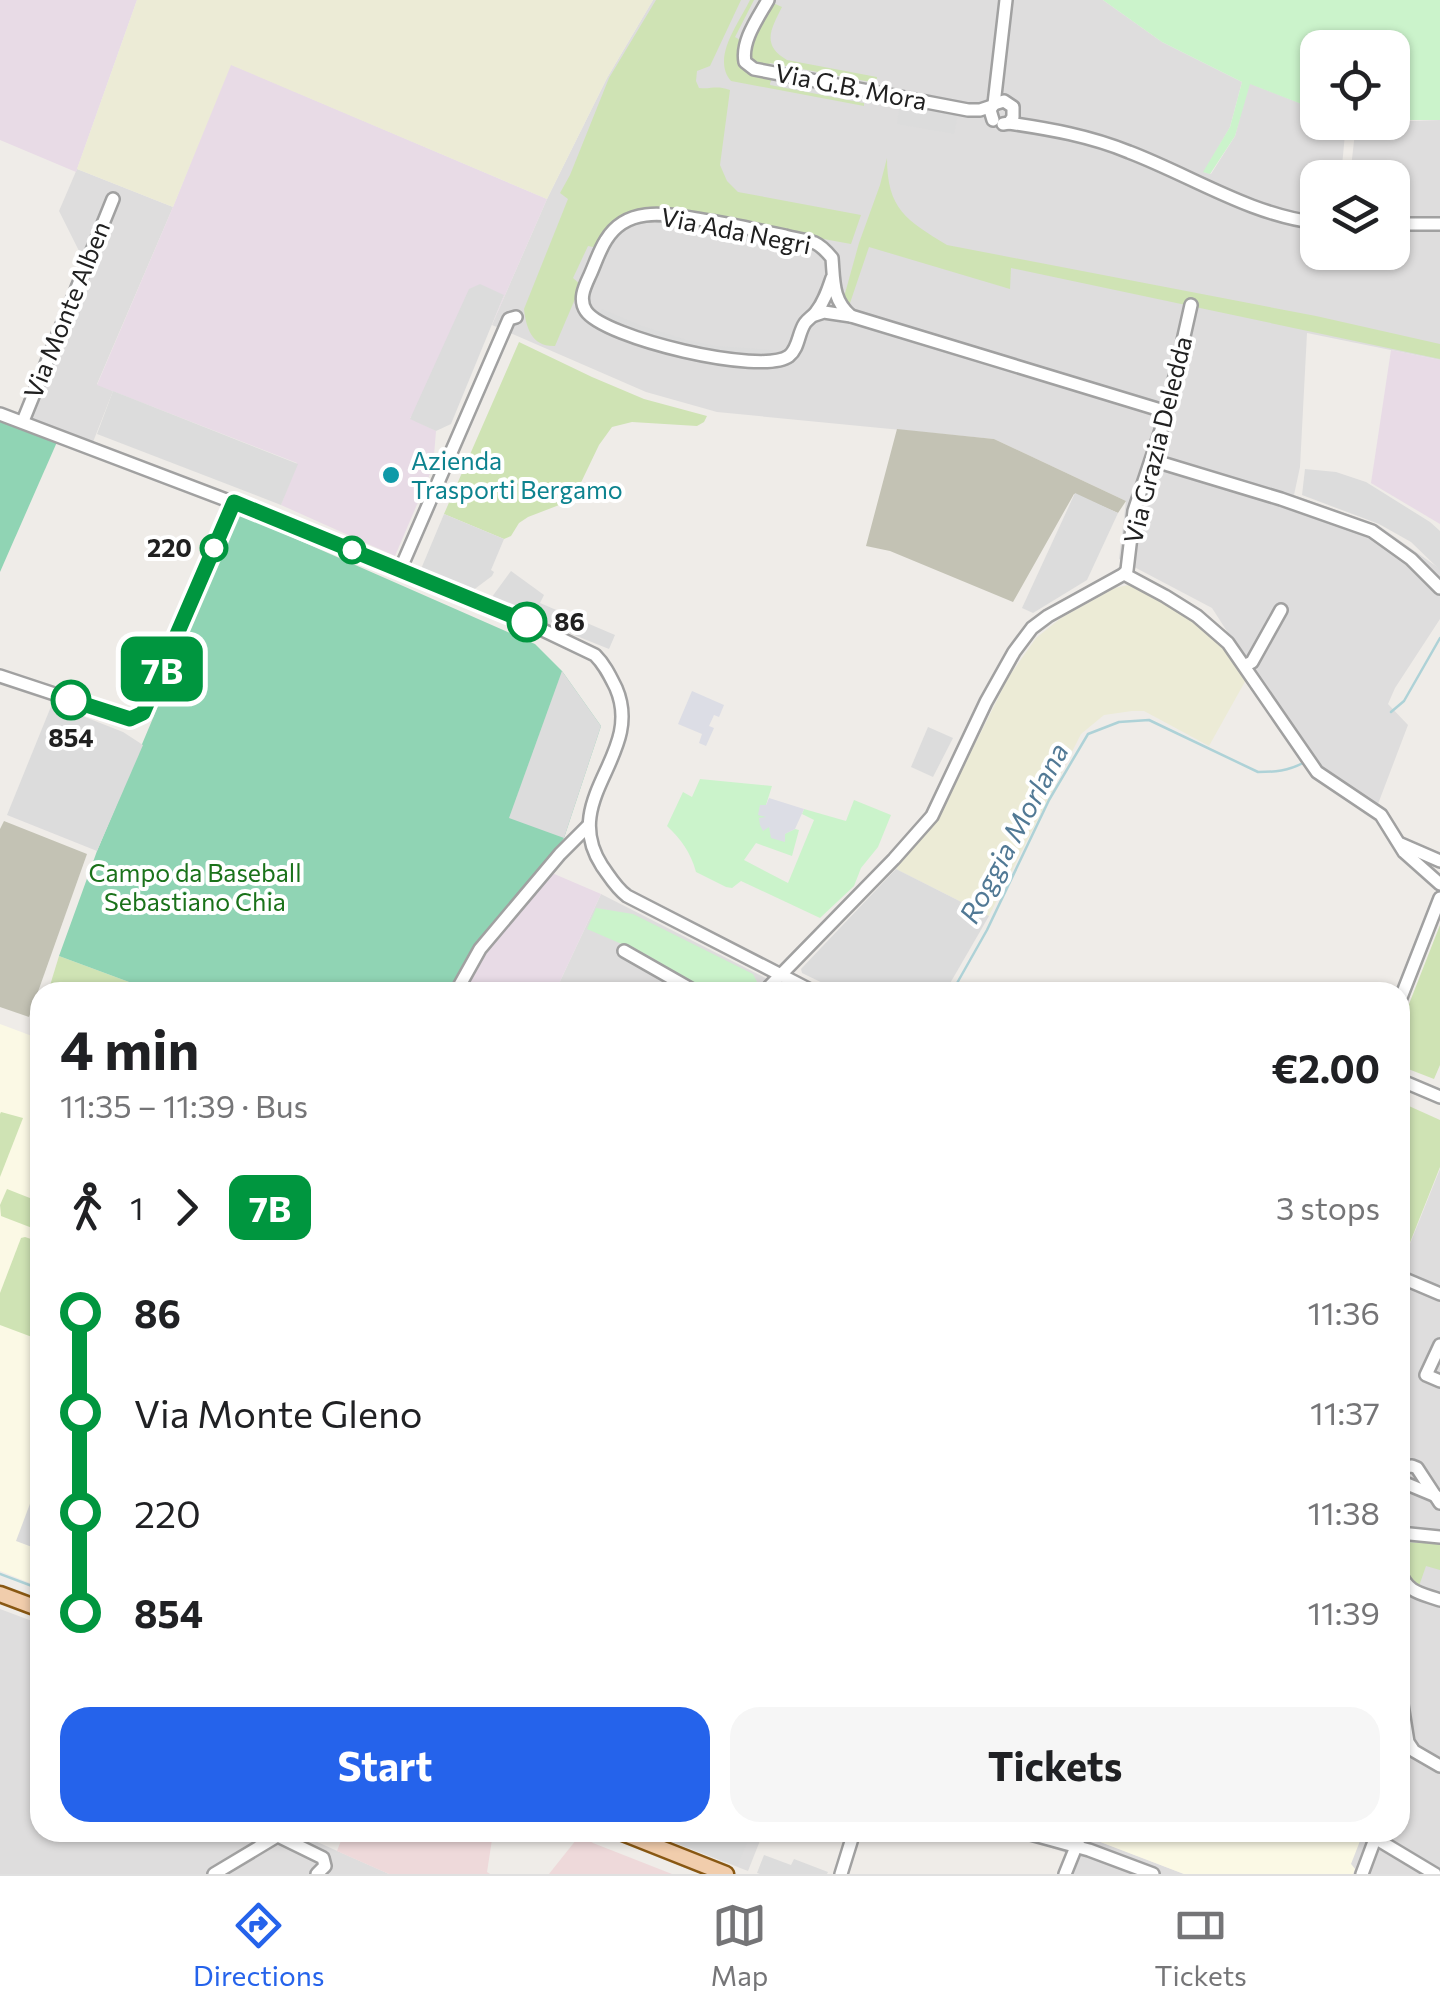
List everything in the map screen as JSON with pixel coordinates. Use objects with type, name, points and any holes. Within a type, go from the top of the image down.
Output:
[{"type":"main road","points":[[0,1594],[30,1605]]},
{"type":"main road","points":[[645,1842],[726,1874]]},
{"type":"street","name":"Via G.B. Mora","points":[[768,0],[745,45],[745,62],[754,69],[968,110],[999,124],[1010,112]]},
{"type":"street","points":[[993,120],[990,114],[1006,0]]},
{"type":"street","points":[[998,73],[1010,112]]},
{"type":"street","name":"Via G.B. Mora","points":[[968,110],[980,110],[1000,101],[1010,112],[1051,130],[1101,141],[1258,210],[1300,221]]},
{"type":"street","name":"Via Monte Alben","points":[[22,422],[113,199]]},
{"type":"street","name":"Via Ada Negri","points":[[832,278],[815,315],[804,324],[796,348],[785,358],[745,361],[669,348],[596,321],[582,303],[606,240],[628,220],[651,213],[733,225],[817,244],[832,258],[832,278],[840,306],[850,316]]},
{"type":"street","points":[[1410,224],[1440,224]]},
{"type":"street","name":"Via Grazia Deledda","points":[[1124,574],[1134,511],[1167,412],[1191,305]]},
{"type":"street","points":[[815,315],[824,312],[850,316],[1167,412]]},
{"type":"street","points":[[400,570],[509,319],[516,317]]},
{"type":"street","points":[[0,414],[234,502],[595,655],[620,698],[623,722],[588,826],[598,859],[617,889],[627,896],[793,982]]},
{"type":"street","points":[[1152,460],[1281,499],[1372,532],[1411,559],[1438,586]]},
{"type":"street","points":[[0,676],[130,719],[138,718],[234,502]]},
{"type":"street","points":[[773,982],[932,816],[986,702],[1032,628],[1124,574],[1197,616],[1228,643],[1318,772],[1381,815],[1404,852],[1440,884]]},
{"type":"street","points":[[1246,665],[1252,662],[1282,610]]},
{"type":"street","points":[[462,982],[480,949],[588,826]]},
{"type":"street","points":[[1397,842],[1440,861]]},
{"type":"street","points":[[1407,982],[1440,898]]},
{"type":"street","points":[[624,951],[680,982]]},
{"type":"street","points":[[1410,1084],[1440,1098]]},
{"type":"street","points":[[1410,1281],[1440,1294]]},
{"type":"street","points":[[1440,1345],[1426,1375],[1440,1381]]},
{"type":"street","points":[[1410,1466],[1418,1468],[1439,1501]]},
{"type":"street","points":[[1410,1486],[1439,1501]]},
{"type":"street","points":[[1410,1534],[1440,1538]]},
{"type":"street","points":[[1410,1589],[1440,1600]]},
{"type":"street","points":[[1410,1745],[1440,1766]]},
{"type":"street","points":[[214,1874],[268,1842]]},
{"type":"street","points":[[295,1842],[324,1858],[325,1866],[316,1874]]},
{"type":"street","points":[[841,1874],[851,1842]]},
{"type":"street","points":[[1061,1842],[1153,1874]]},
{"type":"street","points":[[1065,1874],[1078,1842]]},
{"type":"street","points":[[1362,1874],[1369,1842]]},
{"type":"street","points":[[1380,1842],[1435,1874]]},
{"type":"shaded area","points":[[0,0],[137,0],[76,172],[0,140]]},
{"type":"shaded area","points":[[653,0],[1103,0],[1162,42],[1242,82],[1230,127],[1204,172],[1211,174],[1235,136],[1249,83],[1300,103],[1300,140],[1344,140],[1343,160],[1300,160],[1300,270],[1410,270],[1410,160],[1352,160],[1354,140],[1410,140],[1410,121],[1440,120],[1440,360],[1307,333],[1300,467],[1294,495],[1378,525],[1440,569],[1440,619],[1388,704],[1408,725],[1378,804],[1327,773],[1212,608],[1119,559],[1126,501],[994,439],[717,412],[646,392],[492,325],[547,199],[607,78]]},
{"type":"shaded area","points":[[230,64],[547,199],[492,325],[504,295],[410,418],[436,431],[433,467],[395,556],[281,505],[297,463],[97,385]]},
{"type":"shaded area","points":[[772,78],[866,96],[864,103],[770,85]]},
{"type":"shaded area","points":[[900,102],[958,113],[954,134],[897,124]]},
{"type":"shaded area","points":[[77,169],[173,207],[97,384],[113,391],[93,442],[29,420],[89,271],[59,211]]},
{"type":"shaded area","points":[[655,217],[802,243],[801,249],[654,223]]},
{"type":"shaded area","points":[[480,284],[504,295],[451,424],[436,431],[410,419],[469,289]]},
{"type":"shaded area","points":[[602,309],[687,340],[773,350],[773,358],[664,343],[598,317]]},
{"type":"shaded area","points":[[1391,350],[1440,360],[1440,524],[1371,483]]},
{"type":"shaded area","points":[[113,391],[298,464],[281,505],[97,434]]},
{"type":"shaded area","points":[[897,429],[994,439],[1126,501],[1118,513],[1074,494],[1013,602],[890,551],[866,546]]},
{"type":"shaded area","points":[[1305,469],[1336,472],[1366,482],[1430,522],[1440,531],[1440,570],[1411,542],[1379,524],[1302,495]]},
{"type":"shaded area","points":[[1075,493],[1118,513],[1087,580],[1033,613],[1022,608]]},
{"type":"shaded area","points":[[444,514],[504,539],[492,576],[472,591],[421,569]]},
{"type":"shaded area","points":[[511,571],[544,595],[540,603],[615,635],[609,649],[489,601]]},
{"type":"shaded area","points":[[562,671],[601,726],[564,838],[509,818]]},
{"type":"shaded area","points":[[692,691],[724,705],[709,726],[714,728],[706,746],[699,743],[702,734],[678,724]]},
{"type":"shaded area","points":[[52,704],[123,732],[143,745],[97,851],[7,815]]},
{"type":"shaded area","points":[[928,727],[953,738],[933,777],[911,767]]},
{"type":"shaded area","points":[[769,798],[804,809],[795,829],[785,834],[785,842],[771,838],[769,827],[763,831],[760,825],[759,818],[766,817],[758,815],[760,805],[766,805]]},
{"type":"shaded area","points":[[4,821],[87,854],[41,982],[30,982],[29,1017],[0,1007],[0,829]]},
{"type":"shaded area","points":[[896,869],[989,916],[951,982],[820,982],[801,969]]},
{"type":"shaded area","points":[[552,873],[601,894],[560,982],[469,982],[484,955]]},
{"type":"shaded area","points":[[601,894],[773,982],[560,982]]},
{"type":"shaded area","points":[[0,1024],[30,1035],[30,1583],[0,1571]]},
{"type":"shaded area","points":[[1440,1169],[1440,1874],[1353,1874],[1347,1842],[1410,1842],[1410,1244]]},
{"type":"shaded area","points":[[30,1504],[30,1546],[16,1541]]},
{"type":"shaded area","points":[[0,1609],[30,1620],[30,1842],[317,1842],[389,1874],[0,1874]]},
{"type":"shaded area","points":[[340,1842],[492,1842],[487,1872],[490,1874],[389,1874],[337,1851]]},
{"type":"shaded area","points":[[574,1842],[591,1842],[672,1874],[549,1874]]},
{"type":"shaded area","points":[[672,1842],[759,1842],[748,1871]]},
{"type":"shaded area","points":[[677,1842],[747,1842],[737,1866]]},
{"type":"shaded area","points":[[1035,1842],[1101,1842],[1184,1874],[1072,1874],[1077,1857]]},
{"type":"shaded area","points":[[1100,1842],[1360,1842],[1351,1864],[1353,1874],[1184,1874]]},
{"type":"shaded area","points":[[764,1855],[791,1865],[794,1859],[828,1872],[760,1874],[757,1873]]},
{"type":"green space","points":[[137,0],[653,0],[607,78],[547,199],[231,65],[173,207],[77,169]]},
{"type":"green space","points":[[656,0],[741,0],[710,66],[697,71],[696,81],[699,88],[730,90],[720,165],[727,181],[738,192],[861,215],[851,244],[659,209],[640,211],[598,248],[588,246],[573,278],[581,285],[555,346],[547,345],[532,335],[524,309],[568,199],[560,193],[609,78]]},
{"type":"green space","points":[[750,0],[754,0],[735,37],[742,41],[738,58],[743,68],[772,78],[770,84],[864,106],[731,81],[724,62],[725,51]]},
{"type":"green space","points":[[1103,0],[1440,0],[1440,120],[1410,120],[1410,30],[1300,30],[1300,103],[1250,84],[1235,136],[1210,174],[1203,172],[1230,127],[1242,82],[1162,42]]},
{"type":"green space","points":[[771,2],[782,7],[771,36],[779,54],[787,60],[877,77],[876,83],[770,63],[769,67],[754,64],[748,56]]},
{"type":"green space","points":[[887,158],[895,201],[910,220],[947,245],[1316,316],[1440,344],[1440,359],[1011,268],[1010,289],[869,247],[849,306],[844,297]]},
{"type":"green space","points":[[519,342],[644,399],[707,416],[697,426],[632,422],[612,427],[575,495],[528,517],[504,539],[444,514]]},
{"type":"green space","points":[[0,421],[57,442],[0,572]]},
{"type":"green space","name":"Campo da Baseball Sebastiano Chia","points":[[239,514],[535,644],[562,671],[601,726],[564,838],[474,945],[454,982],[129,982],[59,956],[97,851]]},
{"type":"green space","points":[[1133,584],[1210,628],[1247,678],[1209,746],[1144,711],[1104,715],[1081,734],[989,916],[896,869],[942,810],[1008,678],[1036,638],[1061,618],[1115,588]]},
{"type":"green space","points":[[700,779],[772,786],[766,805],[769,827],[785,841],[784,834],[799,830],[792,856],[756,843],[744,860],[788,883],[814,820],[802,814],[804,809],[846,821],[854,800],[891,815],[878,847],[861,868],[854,886],[820,918],[741,881],[732,888],[726,887],[696,872],[685,847],[667,826],[683,792],[692,797]]},
{"type":"green space","points":[[596,908],[633,914],[753,974],[757,982],[692,982],[647,955],[587,929]]},
{"type":"green space","points":[[1440,925],[1440,1065],[1434,1079],[1410,1070],[1410,1002]]},
{"type":"green space","points":[[59,956],[129,982],[51,982]]},
{"type":"green space","points":[[1410,1106],[1440,1120],[1440,1167],[1410,1242]]},
{"type":"green space","points":[[0,1114],[23,1118],[0,1177]]},
{"type":"green space","points":[[7,1189],[30,1198],[30,1227],[1,1216],[0,1205]]},
{"type":"green space","points":[[21,1238],[30,1239],[30,1336],[0,1325],[0,1293]]},
{"type":"green space","points":[[1410,1542],[1440,1542],[1440,1570],[1426,1566],[1419,1586],[1412,1584],[1410,1578]]},
{"type":"waterway","name":"Roggia Morlana","points":[[1391,712],[1404,701],[1440,638]]},
{"type":"waterway","name":"Roggia Morlana","points":[[958,982],[1049,800],[1088,734],[1119,722],[1149,720],[1258,772],[1303,763]]},
{"type":"waterway","name":"Roggia Morlana","points":[[0,1574],[30,1585]]},
{"type":"bus line","name":"7B","points":[[71,700],[130,719],[143,713],[234,502],[527,622]]},
{"type":"place","name":"Azienda Trasporti Bergamo","points":[[391,475]]},
{"type":"place","name":"220","points":[[214,548]]},
{"type":"place","name":"86","points":[[527,622]]},
{"type":"place","name":"854","points":[[71,700]]}]
